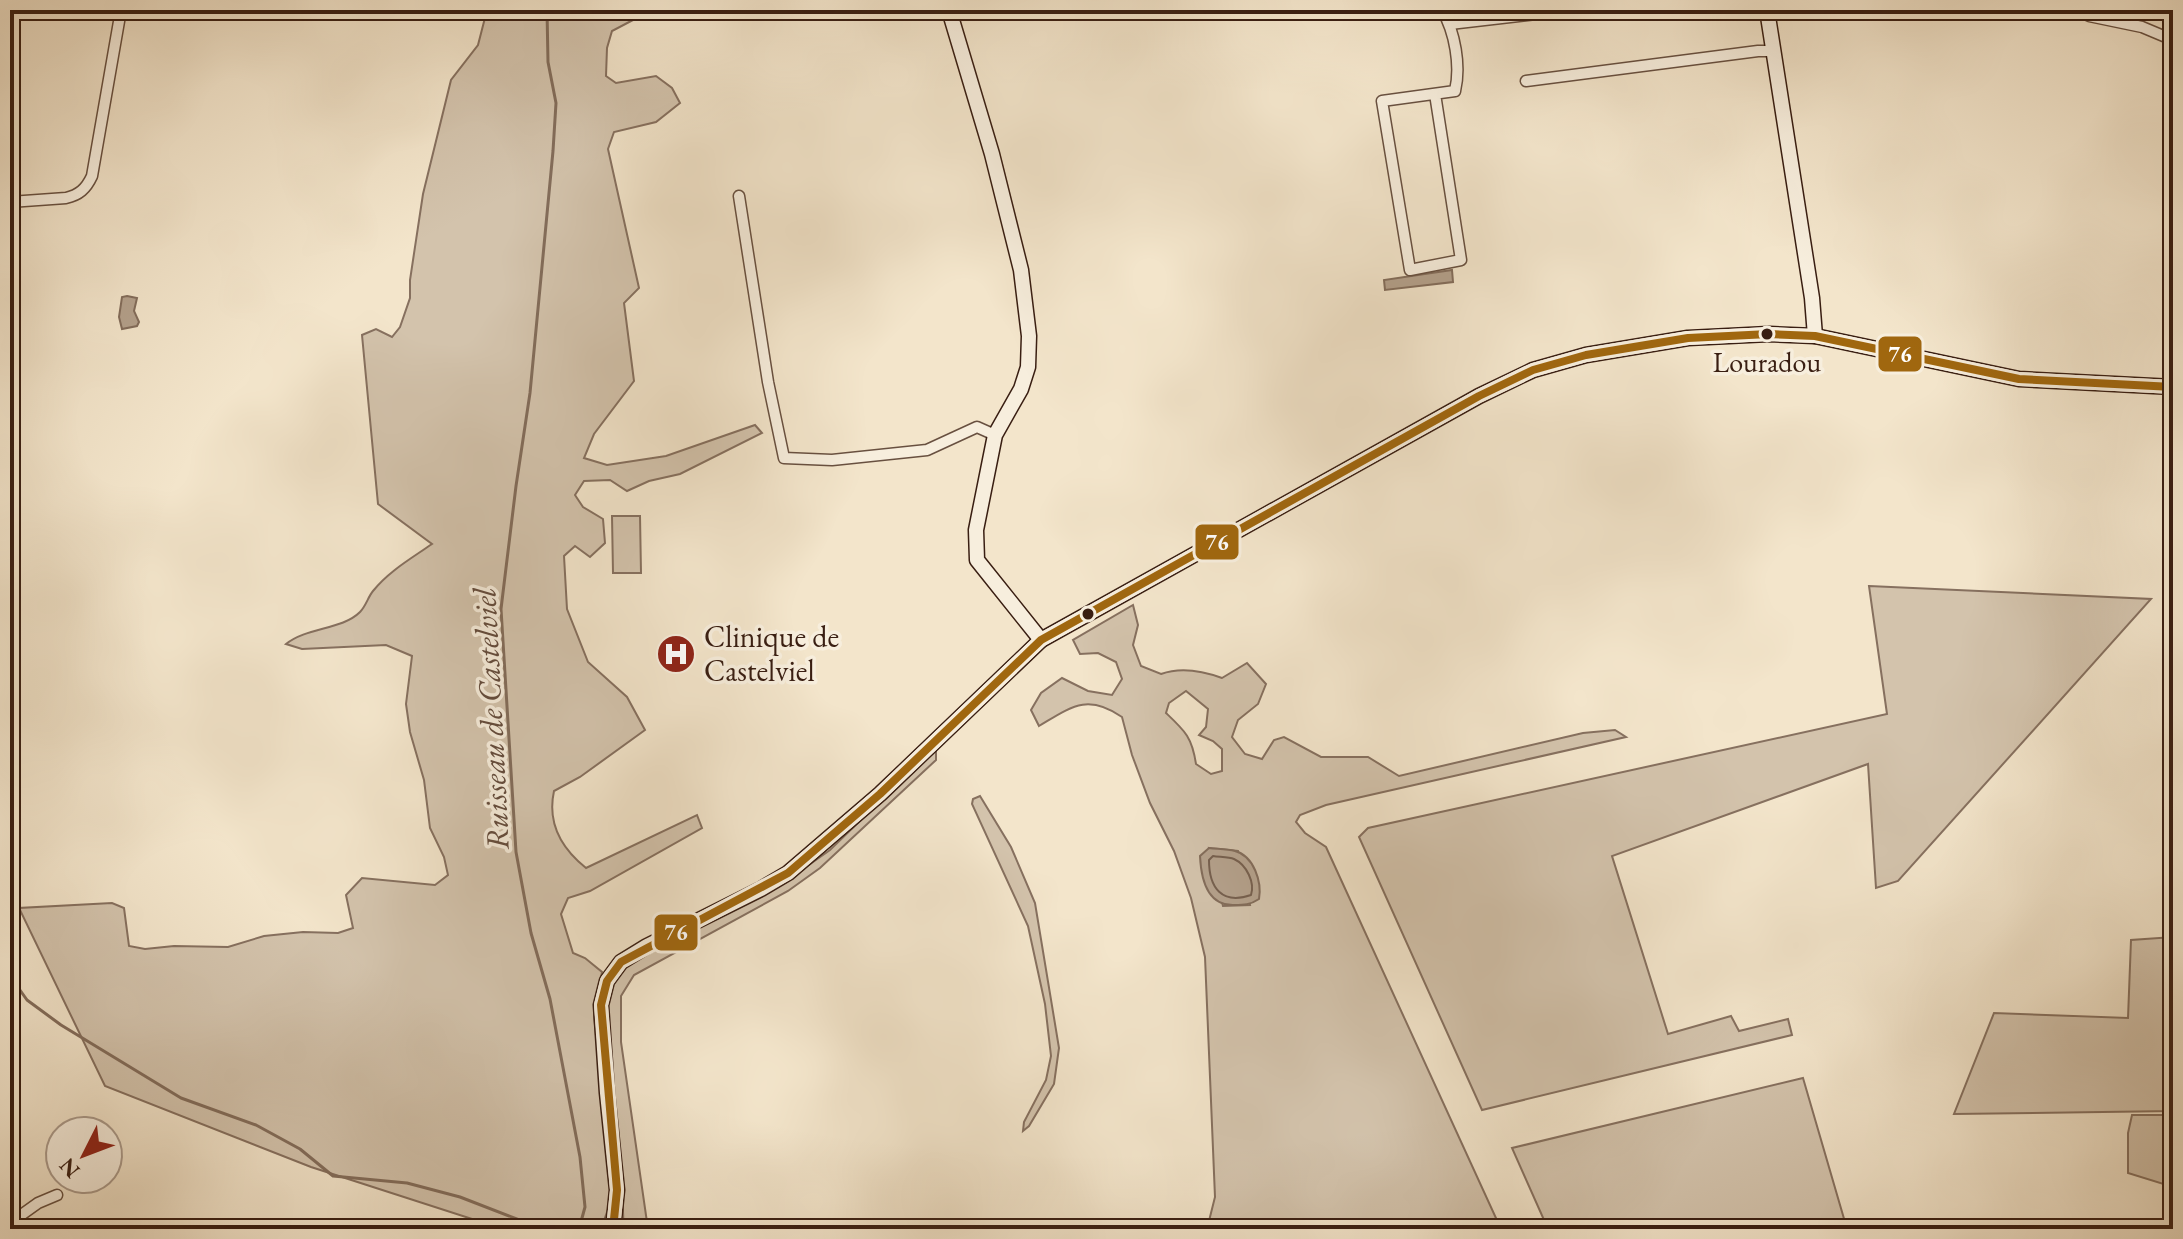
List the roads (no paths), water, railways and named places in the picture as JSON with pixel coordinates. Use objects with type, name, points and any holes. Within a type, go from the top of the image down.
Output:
[{"type":"street","points":[[10,202],[66,198],[87,187],[92,176],[121,10]]},
{"type":"street","points":[[949,10],[992,154],[1021,270],[1027,310],[1028,367],[1021,389],[995,435],[976,530],[977,560],[1041,640]]},
{"type":"street","points":[[1435,94],[1461,260],[1410,270],[1382,101],[1455,91],[1458,77],[1450,24],[1442,10]]},
{"type":"street","points":[[1450,24],[1536,14],[1544,10]]},
{"type":"street","points":[[1767,10],[1812,298],[1815,336]]},
{"type":"street","points":[[2089,16],[2142,27],[2173,40]]},
{"type":"street","points":[[1526,81],[1773,51]]},
{"type":"street","points":[[739,196],[768,382],[784,458],[832,460],[927,450],[977,427],[995,435]]},
{"type":"street","points":[[613,1229],[617,1190],[601,1022],[603,991],[621,962],[788,873],[880,794],[1041,640],[1479,396],[1533,370],[1586,355],[1688,338],[1769,334],[1815,336],[2019,379],[2173,387]]},
{"type":"street","points":[[10,1223],[38,1203],[57,1195]]},
{"type":"water","points":[[1452,270],[1453,282],[1385,290],[1384,280]]},
{"type":"water","points":[[122,297],[137,298],[134,311],[139,322],[137,326],[122,329],[119,317]]},
{"type":"water","points":[[1209,848],[1235,851],[1247,858],[1258,878],[1259,899],[1234,905],[1217,901],[1212,896],[1204,881],[1200,856]]},
{"type":"waterway","name":"Ruisseau de Castelviel","points":[[547,10],[548,62],[556,103],[553,151],[530,393],[501,609],[516,852],[531,933],[550,999],[580,1157],[585,1207],[579,1229]]},
{"type":"waterway","name":"Ruisseau de Castelviel","points":[[10,976],[27,1000],[61,1025],[181,1098],[256,1125],[300,1149],[333,1176],[407,1183],[460,1197],[543,1229]]},
{"type":"place","name":"Louradou","points":[[1767,334]]},
{"type":"place","name":"Clinique de Castelviel","points":[[676,654]]}]
